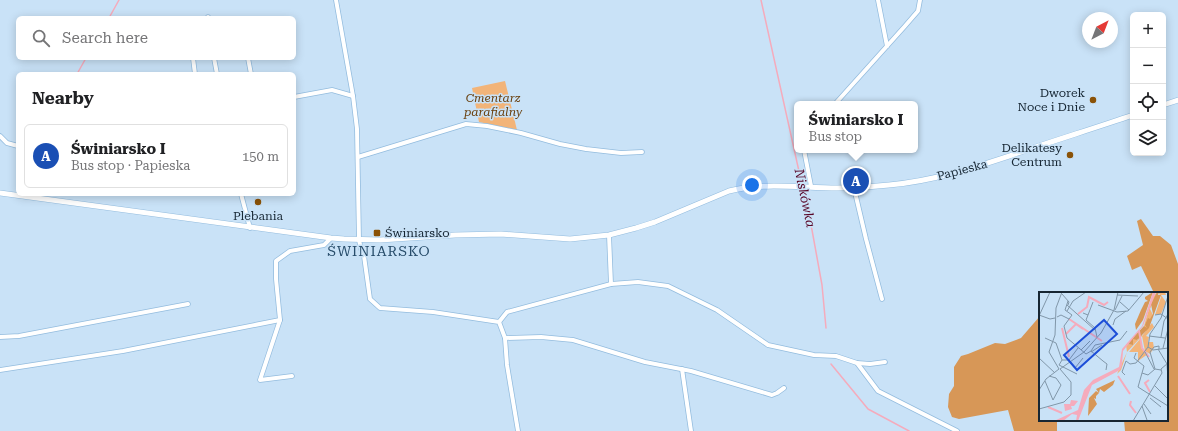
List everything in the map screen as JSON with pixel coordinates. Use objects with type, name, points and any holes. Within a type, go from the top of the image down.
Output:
[{"type":"street","points":[[336,0],[354,96],[358,157],[359,240],[364,256],[370,299],[380,308],[433,312],[499,322]]},
{"type":"street","points":[[878,0],[887,46]]},
{"type":"street","points":[[838,101],[918,11],[920,0]]},
{"type":"street","points":[[193,60],[196,72]]},
{"type":"street","points":[[214,60],[217,72]]},
{"type":"street","points":[[248,60],[251,72]]},
{"type":"street","points":[[296,97],[332,90],[354,96]]},
{"type":"street","points":[[1166,104],[1178,100]]},
{"type":"street","name":"Papieska","points":[[21,196],[331,238],[380,240],[455,235],[501,234],[570,239],[609,235],[636,228],[655,222],[729,191],[752,187],[810,186],[854,188],[890,185],[949,175],[1130,116]]},
{"type":"street","points":[[358,157],[466,124],[487,126],[521,133],[560,144],[586,149],[621,153],[642,152]]},
{"type":"street","points":[[0,136],[7,144],[16,146]]},
{"type":"street","points":[[804,153],[810,186]]},
{"type":"street","points":[[854,188],[882,299]]},
{"type":"street","name":"Papieska","points":[[0,193],[16,195]]},
{"type":"street","points":[[242,196],[250,228]]},
{"type":"street","points":[[609,235],[611,284]]},
{"type":"street","points":[[292,376],[260,380],[280,320],[276,280],[276,261],[290,251],[324,245],[331,238]]},
{"type":"street","points":[[499,322],[507,312],[611,284],[638,282],[668,286],[717,310],[768,345],[814,355],[836,356],[857,363],[870,364],[885,362]]},
{"type":"street","points":[[0,337],[19,336],[188,304]]},
{"type":"street","points":[[0,370],[123,351],[280,320]]},
{"type":"street","points":[[499,322],[505,338],[507,364],[518,431]]},
{"type":"street","points":[[505,338],[541,337],[573,340],[645,362],[682,369],[772,395],[784,388]]},
{"type":"street","points":[[857,363],[878,391],[957,431]]},
{"type":"street","points":[[682,369],[691,431]]},
{"type":"green space","name":"Cmentarz parafialny","points":[[505,81],[517,130],[479,122],[472,88]]},
{"type":"shaded area","points":[[1141,219],[1153,236],[1160,236],[1171,245],[1178,264],[1178,431],[1125,431],[1124,421],[1168,421],[1168,292],[1154,292],[1141,266],[1132,270],[1127,256],[1143,245],[1137,221]]},
{"type":"shaded area","points":[[1039,317],[1039,421],[1057,421],[1057,431],[1014,431],[1008,410],[959,419],[952,417],[948,407],[949,394],[954,386],[954,367],[961,356],[995,343],[1005,344],[1021,338]]},
{"type":"waterway","points":[[110,16],[119,0]]},
{"type":"waterway","name":"Niskówka","points":[[761,0],[794,149]]},
{"type":"waterway","points":[[78,72],[85,60]]},
{"type":"waterway","name":"Niskówka","points":[[795,153],[812,230],[822,285],[826,328]]},
{"type":"waterway","name":"Niskówka","points":[[831,364],[868,409],[909,431]]},
{"type":"place","name":"Dworek Noce i Dnie","points":[[1093,100]]},
{"type":"place","name":"Delikatesy Centrum","points":[[1070,155]]},
{"type":"place","name":"Świniarsko I","points":[[856,181]]},
{"type":"place","name":"Plebania","points":[[258,202]]},
{"type":"place","name":"Świniarsko","points":[[377,233]]},
{"type":"district","name":"ŚWINIARSKO","points":[[379,251]]}]
